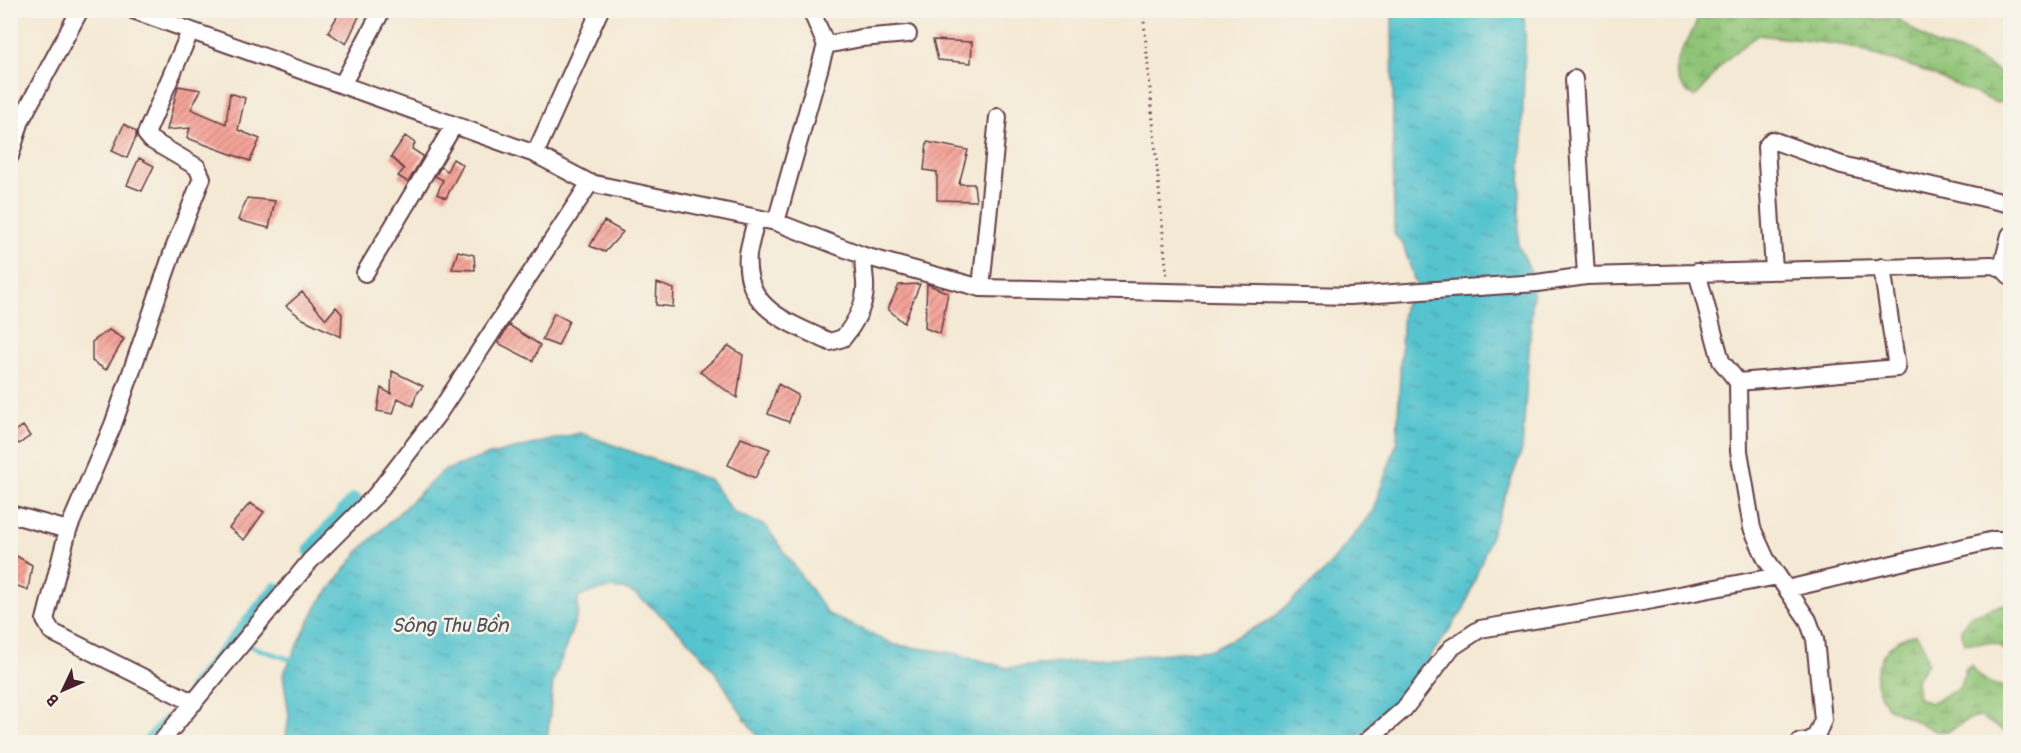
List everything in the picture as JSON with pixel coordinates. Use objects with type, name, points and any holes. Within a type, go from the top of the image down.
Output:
[{"type":"street","points":[[10,156],[21,120],[80,10]]},
{"type":"street","points":[[133,10],[535,153],[590,183],[776,222],[864,256],[981,288],[1350,296],[1537,283],[1586,276],[1992,265],[2006,272],[2010,235]]},
{"type":"street","points":[[342,85],[382,10]]},
{"type":"street","points":[[535,153],[600,10]]},
{"type":"street","points":[[776,222],[826,45],[811,10]]},
{"type":"street","points":[[189,700],[48,628],[45,620],[68,530],[113,425],[173,251],[202,178],[197,167],[151,140],[146,134],[190,32]]},
{"type":"street","points":[[826,45],[861,38],[908,34]]},
{"type":"street","points":[[1574,79],[1586,276]]},
{"type":"street","points":[[981,288],[998,117]]},
{"type":"street","points":[[365,273],[454,125]]},
{"type":"street","points":[[1774,270],[1766,147],[1772,140],[1842,165],[2010,204]]},
{"type":"street","points":[[161,742],[189,700],[310,561],[375,495],[438,414],[590,183]]},
{"type":"street","points":[[756,218],[748,252],[755,296],[773,312],[830,342],[843,338],[859,313],[866,291],[863,274],[864,256]]},
{"type":"street","points":[[1738,382],[1897,368],[1882,267]]},
{"type":"street","points":[[1697,272],[1721,361],[1738,382],[1739,451],[1752,528],[1766,559],[1808,620],[1815,639],[1822,704],[1820,731],[1809,741],[1800,742]]},
{"type":"street","points":[[10,514],[68,530]]},
{"type":"street","points":[[1366,742],[1404,709],[1451,648],[1480,629],[1653,600],[1782,582],[1994,540],[2010,540]]},
{"type":"path","points":[[1143,10],[1168,292]]},
{"type":"green space","points":[[1857,10],[1876,19],[1896,18],[1936,45],[1962,52],[2006,75],[2010,81],[2010,100],[1997,103],[1920,69],[1843,45],[1758,35],[1727,59],[1702,91],[1694,97],[1682,86],[1677,75],[1677,63],[1693,31],[1698,11]]},
{"type":"green space","points":[[2010,602],[2010,658],[2000,646],[1995,644],[1965,643],[1961,630],[1969,616]]},
{"type":"green space","points":[[1916,634],[1924,647],[1928,663],[1916,680],[1918,698],[1930,703],[1960,688],[1966,668],[1971,665],[1988,682],[2010,687],[2010,735],[1981,717],[1973,717],[1947,732],[1935,731],[1887,707],[1876,684],[1879,664],[1893,644]]},
{"type":"water","name":"Sông Thu Bồn","points":[[1392,11],[1524,11],[1525,45],[1518,245],[1534,278],[1522,450],[1464,609],[1388,716],[1349,742],[764,742],[743,716],[712,667],[696,648],[643,600],[623,589],[611,589],[588,593],[578,598],[578,613],[553,682],[547,742],[289,742],[286,737],[289,715],[283,675],[316,607],[360,550],[443,471],[482,457],[580,433],[710,480],[733,512],[766,526],[828,614],[895,645],[954,653],[1007,668],[1212,649],[1272,619],[1322,574],[1372,513],[1397,442],[1403,307],[1417,288],[1403,244],[1394,234]]},
{"type":"building","points":[[341,10],[362,10],[346,44],[328,32]]},
{"type":"building","points":[[933,40],[972,42],[971,63],[938,60]]},
{"type":"building","points":[[178,86],[201,90],[191,109],[226,124],[230,93],[245,98],[238,130],[260,139],[250,161],[187,138],[190,128],[167,130]]},
{"type":"building","points":[[124,124],[136,132],[127,158],[112,151]]},
{"type":"building","points":[[405,136],[415,143],[412,149],[423,156],[408,182],[398,176],[404,169],[391,157]]},
{"type":"building","points":[[927,142],[968,150],[959,184],[974,184],[976,201],[937,200],[937,172],[924,170]]},
{"type":"building","points":[[139,158],[154,166],[142,191],[127,185]]},
{"type":"building","points":[[453,159],[463,165],[446,198],[437,194],[443,180],[435,176],[441,167],[447,171]]},
{"type":"building","points":[[247,198],[275,201],[269,228],[238,220]]},
{"type":"building","points":[[604,221],[623,232],[605,252],[590,246]]},
{"type":"building","points":[[458,251],[474,255],[475,270],[452,269]]},
{"type":"building","points":[[657,283],[674,289],[673,307],[656,305]]},
{"type":"building","points":[[920,284],[904,323],[888,309],[899,285]]},
{"type":"building","points":[[927,284],[948,293],[940,334],[925,328]]},
{"type":"building","points":[[302,292],[326,319],[336,307],[342,314],[341,337],[303,319],[286,306]]},
{"type":"building","points":[[554,313],[569,321],[558,346],[542,340]]},
{"type":"building","points":[[509,325],[540,345],[533,361],[498,343]]},
{"type":"building","points":[[109,330],[124,339],[106,370],[92,361],[92,342]]},
{"type":"building","points":[[729,346],[743,355],[737,398],[700,372]]},
{"type":"building","points":[[392,371],[423,386],[416,395],[413,406],[398,398],[393,414],[377,411],[381,388],[391,394]]},
{"type":"building","points":[[778,384],[798,395],[789,422],[768,414]]},
{"type":"building","points":[[23,426],[30,436],[19,444],[10,434]]},
{"type":"building","points":[[741,438],[770,449],[755,478],[728,465]]},
{"type":"building","points":[[250,503],[264,512],[244,540],[229,528]]},
{"type":"building","points":[[13,554],[32,565],[28,590],[10,583]]},
{"type":"waterway","points":[[311,550],[354,501]]},
{"type":"waterway","points":[[194,690],[276,590]]},
{"type":"waterway","points":[[249,646],[295,661]]},
{"type":"waterway","points":[[150,742],[168,722]]}]
